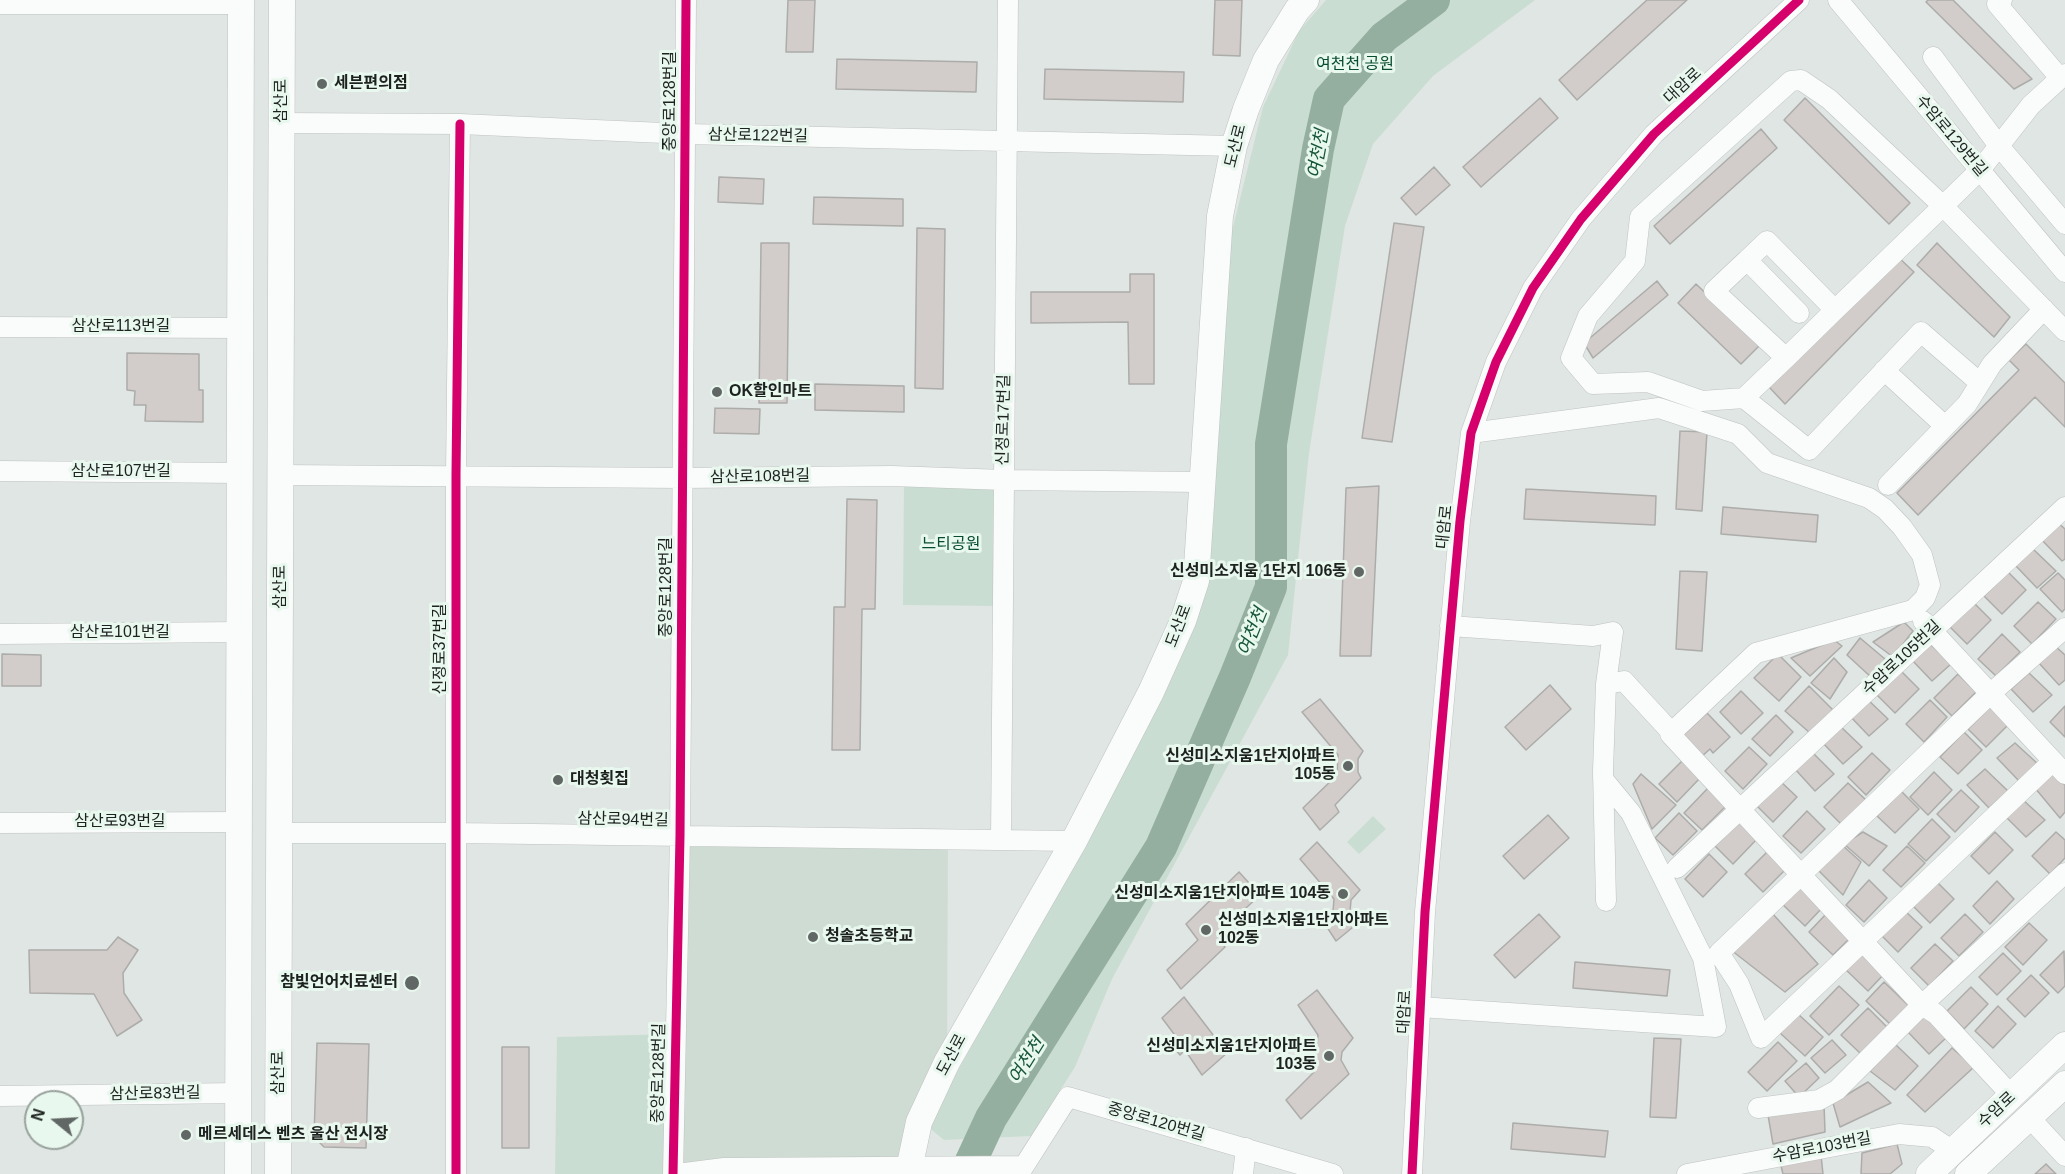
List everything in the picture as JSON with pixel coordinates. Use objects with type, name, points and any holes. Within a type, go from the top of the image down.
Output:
[{"type":"main road","name":"삼산로","points":[[278,1174],[282,0]]},
{"type":"main road","name":"도산로","points":[[909,1170],[920,1122],[947,1062],[1074,841],[1151,692],[1183,621],[1196,581],[1220,216],[1234,146],[1246,109],[1266,60],[1296,10],[1306,0]]},
{"type":"main road","points":[[238,1174],[241,2]]},
{"type":"main road","name":"수암로","points":[[1929,1174],[2065,1045]]},
{"type":"main road","name":"수암로","points":[[1968,1174],[2065,1084]]},
{"type":"street","name":"중앙로128번길","points":[[673,1174],[680,836],[686,0]]},
{"type":"street","name":"신정로17번길","points":[[1001,840],[1008,0]]},
{"type":"street","name":"대암로","points":[[1412,1174],[1425,912],[1450,626],[1471,433],[1496,362],[1533,288],[1581,219],[1654,134],[1799,0]]},
{"type":"street","name":"수암로129번길","points":[[1838,0],[2065,272]]},
{"type":"street","points":[[2002,0],[1997,4],[2063,76],[2031,105],[1980,170],[1943,206],[1835,310],[1786,358],[1744,398],[1702,401],[1648,382],[1593,384],[1571,358],[1588,316],[1635,261],[1640,217],[1791,81],[1801,80],[1829,99],[1943,206],[2065,331]]},
{"type":"street","points":[[0,4],[241,2]]},
{"type":"street","points":[[1933,57],[1999,146],[2065,224]]},
{"type":"street","name":"삼산로122번길","points":[[282,123],[460,124],[686,134],[1234,146]]},
{"type":"street","name":"신정로37번길","points":[[456,1174],[456,474],[460,124]]},
{"type":"street","points":[[1786,358],[1714,291],[1767,241],[1835,310]]},
{"type":"street","points":[[1747,260],[1799,313]]},
{"type":"street","points":[[1888,485],[1966,404],[1992,364],[2044,309]]},
{"type":"street","name":"삼산로113번길","points":[[0,327],[241,328]]},
{"type":"street","points":[[1744,398],[1809,450],[1921,332],[1980,383]]},
{"type":"street","points":[[1884,370],[1945,426]]},
{"type":"street","points":[[1471,433],[1659,408],[1738,434],[1767,463],[1869,498],[1885,509],[1922,555],[1930,585],[1925,598],[1913,610],[1990,694],[2059,768],[1863,941],[1761,1038],[1739,984],[1719,953],[1990,694],[2065,628]]},
{"type":"street","name":"삼산로107번길","points":[[0,471],[241,473]]},
{"type":"street","name":"삼산로108번길","points":[[281,475],[456,474],[683,478],[892,476],[1004,480],[1202,482]]},
{"type":"street","name":"수암로105번길","points":[[1677,868],[2065,507]]},
{"type":"street","name":"수암로105번길","points":[[1671,732],[1756,653],[1913,610]]},
{"type":"street","points":[[1450,626],[1593,636],[1613,632],[1606,684],[1603,779],[1606,901]]},
{"type":"street","name":"삼산로101번길","points":[[0,634],[241,632]]},
{"type":"street","points":[[1606,684],[1624,681],[1671,732],[1670,734],[1922,1005],[1936,1014],[2012,1096]]},
{"type":"street","points":[[1420,1007],[1716,1028],[1702,958],[1631,813],[1603,779]]},
{"type":"street","name":"삼산로93번길","points":[[0,823],[240,822]]},
{"type":"street","name":"삼산로94번길","points":[[280,833],[1074,841]]},
{"type":"street","points":[[1758,1108],[1819,1100],[1837,1090],[1922,1005],[2065,873]]},
{"type":"street","name":"삼산로83번길","points":[[0,1096],[239,1093]]},
{"type":"street","name":"중앙로120번길","points":[[1021,1170],[1068,1096],[1333,1174]]},
{"type":"street","points":[[2029,1118],[2065,1156]]},
{"type":"street","name":"수암로103번길","points":[[1687,1174],[1899,1134],[1932,1137],[1953,1151]]},
{"type":"street","points":[[1243,1174],[1246,1148]]},
{"type":"street","points":[[677,1174],[724,1168],[1021,1170]]},
{"type":"shaded area","name":"청솔초등학교","points":[[680,836],[948,839],[947,1062],[911,1165],[677,1174]]},
{"type":"green space","name":"여천천 공원","points":[[1326,0],[1535,0],[1433,76],[1373,144],[1345,226],[1309,453],[1288,655],[1112,979],[1075,1067],[1031,1136],[944,1140],[927,1126],[1070,870],[1201,585],[1213,528],[1225,300],[1232,231],[1263,107],[1299,31]]},
{"type":"green space","name":"느티공원","points":[[904,485],[999,485],[998,606],[903,605]]},
{"type":"green space","points":[[1373,816],[1386,829],[1359,854],[1347,842]]},
{"type":"green space","points":[[675,1034],[673,1174],[555,1174],[557,1037]]},
{"type":"building","points":[[788,0],[815,0],[813,52],[786,52]]},
{"type":"building","points":[[1215,0],[1242,0],[1240,56],[1213,55]]},
{"type":"building","points":[[1647,0],[1687,0],[1577,100],[1559,80]]},
{"type":"building","points":[[1928,0],[1953,0],[2032,79],[2014,89],[1926,2]]},
{"type":"building","points":[[837,59],[977,62],[976,92],[836,89]]},
{"type":"building","points":[[1045,69],[1184,72],[1183,102],[1044,99]]},
{"type":"building","points":[[1540,98],[1558,118],[1481,187],[1463,167]]},
{"type":"building","points":[[1805,98],[1910,203],[1889,224],[1784,120]]},
{"type":"building","points":[[1761,129],[1777,148],[1670,244],[1654,226]]},
{"type":"building","points":[[1434,167],[1450,185],[1416,215],[1401,198]]},
{"type":"building","points":[[719,177],[764,179],[763,204],[718,202]]},
{"type":"building","points":[[814,197],[903,199],[903,226],[813,224]]},
{"type":"building","points":[[1394,223],[1424,227],[1392,442],[1362,438]]},
{"type":"building","points":[[917,228],[945,229],[943,389],[915,388]]},
{"type":"building","points":[[761,243],[789,243],[787,403],[759,403]]},
{"type":"building","points":[[1937,243],[2010,317],[1994,337],[1917,265]]},
{"type":"building","points":[[1897,256],[1914,272],[1785,404],[1769,387]]},
{"type":"building","points":[[1130,274],[1154,274],[1154,384],[1129,384],[1128,322],[1031,323],[1031,292],[1130,292]]},
{"type":"building","points":[[1657,281],[1668,295],[1593,358],[1584,343]]},
{"type":"building","points":[[1696,284],[1760,345],[1741,364],[1678,303]]},
{"type":"building","points":[[2026,344],[2065,383],[2065,427],[2035,397],[1918,515],[1897,493],[2019,370],[2009,360]]},
{"type":"building","points":[[127,353],[199,354],[199,390],[203,390],[203,422],[145,421],[146,405],[134,405],[135,391],[127,390]]},
{"type":"building","points":[[815,384],[904,386],[904,412],[815,410]]},
{"type":"building","points":[[715,408],[760,409],[759,434],[714,433]]},
{"type":"building","points":[[1680,431],[1707,432],[1702,511],[1676,509]]},
{"type":"building","name":"신성미소지움 1단지 106동","points":[[1379,486],[1371,656],[1340,656],[1346,488]]},
{"type":"building","points":[[1526,489],[1656,496],[1655,525],[1524,519]]},
{"type":"building","points":[[847,499],[877,500],[875,609],[862,609],[860,750],[832,750],[834,607],[845,607]]},
{"type":"building","points":[[1723,507],[1818,515],[1816,542],[1721,534]]},
{"type":"building","points":[[2058,523],[2065,529],[2065,559],[2062,561],[2040,538]]},
{"type":"building","points":[[2033,549],[2056,571],[2037,588],[2015,565]]},
{"type":"building","points":[[1680,571],[1707,572],[1702,651],[1676,649]]},
{"type":"building","points":[[2008,572],[2026,590],[2002,614],[1984,596]]},
{"type":"building","points":[[2058,573],[2065,580],[2065,609],[2062,612],[2040,589]]},
{"type":"building","points":[[1973,602],[1991,620],[1967,644],[1950,627]]},
{"type":"building","points":[[2038,602],[2056,619],[2032,644],[2014,626]]},
{"type":"building","points":[[1904,622],[1913,631],[1893,657],[1873,642]]},
{"type":"building","points":[[2002,634],[2020,652],[1996,676],[1978,659]]},
{"type":"building","points":[[1860,638],[1885,659],[1872,678],[1847,655]]},
{"type":"building","points":[[1834,640],[1842,646],[1810,676],[1791,658]]},
{"type":"building","points":[[1928,642],[1951,664],[1932,681],[1910,658]]},
{"type":"building","points":[[2055,646],[2065,655],[2065,680],[2059,685],[2038,662]]},
{"type":"building","points":[[2,654],[41,655],[41,686],[2,686]]},
{"type":"building","points":[[1778,654],[1801,677],[1779,701],[1754,678]]},
{"type":"building","points":[[1834,658],[1847,672],[1830,699],[1811,683]]},
{"type":"building","points":[[1901,671],[1919,689],[1895,713],[1877,695]]},
{"type":"building","points":[[2029,673],[2052,695],[2033,712],[2011,689]]},
{"type":"building","points":[[1958,674],[1976,692],[1952,716],[1934,698]]},
{"type":"building","points":[[1550,685],[1571,709],[1526,750],[1505,727]]},
{"type":"building","points":[[1809,686],[1833,710],[1810,733],[1785,711]]},
{"type":"building","points":[[1741,691],[1763,713],[1741,734],[1720,712]]},
{"type":"building","points":[[1865,697],[1888,719],[1869,736],[1847,713]]},
{"type":"building","name":"신성미소지움1단지아파트 105동","points":[[1320,699],[1363,751],[1358,759],[1358,772],[1361,778],[1335,805],[1339,812],[1320,830],[1303,808],[1337,775],[1338,755],[1302,712]]},
{"type":"building","points":[[1930,700],[1947,717],[1924,742],[1906,724]]},
{"type":"building","points":[[1992,705],[2010,723],[1986,747],[1968,729]]},
{"type":"building","points":[[2065,706],[2065,737],[2050,722]]},
{"type":"building","points":[[1707,713],[1730,737],[1713,753],[1710,749],[1700,758],[1680,738]]},
{"type":"building","points":[[1776,715],[1793,732],[1770,756],[1752,739]]},
{"type":"building","points":[[1839,725],[1862,747],[1843,764],[1821,741]]},
{"type":"building","points":[[1964,732],[1982,750],[1958,774],[1940,757]]},
{"type":"building","points":[[2015,743],[2038,764],[2019,781],[1997,758]]},
{"type":"building","points":[[1749,747],[1767,764],[1743,789],[1725,771]]},
{"type":"building","points":[[1812,752],[1834,774],[1815,791],[1794,768]]},
{"type":"building","points":[[1872,753],[1890,770],[1866,795],[1848,777]]},
{"type":"building","points":[[1683,760],[1701,777],[1677,802],[1659,784]]},
{"type":"building","points":[[1985,769],[2008,791],[1989,808],[1967,785]]},
{"type":"building","points":[[2049,770],[2065,785],[2065,812],[2060,818],[2035,788]]},
{"type":"building","points":[[1934,772],[1952,790],[1928,815],[1910,797]]},
{"type":"building","points":[[1641,774],[1676,805],[1652,829],[1633,784]]},
{"type":"building","points":[[1779,780],[1797,797],[1773,822],[1755,804]]},
{"type":"building","points":[[1848,783],[1866,800],[1842,825],[1824,807]]},
{"type":"building","points":[[1708,788],[1726,806],[1702,830],[1684,813]]},
{"type":"building","points":[[1961,790],[1979,807],[1955,832],[1937,814]]},
{"type":"building","points":[[1901,791],[1919,809],[1895,833],[1877,816]]},
{"type":"building","points":[[2022,799],[2045,820],[2026,837],[2004,815]]},
{"type":"building","points":[[1807,811],[1825,829],[1801,853],[1783,836]]},
{"type":"building","points":[[1679,813],[1697,831],[1673,855],[1655,838]]},
{"type":"building","points":[[1548,815],[1569,838],[1524,879],[1503,856]]},
{"type":"building","points":[[1932,819],[1950,837],[1926,861],[1908,844]]},
{"type":"building","points":[[1739,822],[1757,839],[1733,864],[1715,846]]},
{"type":"building","points":[[1863,832],[1887,846],[1869,866],[1844,844]]},
{"type":"building","points":[[1995,832],[2013,850],[1989,874],[1971,856]]},
{"type":"building","points":[[2056,832],[2065,840],[2065,858],[2050,874],[2032,856]]},
{"type":"building","name":"신성미소지움1단지아파트 104동","points":[[1317,842],[1360,890],[1351,900],[1350,912],[1358,923],[1336,941],[1323,921],[1333,911],[1334,899],[1300,859]]},
{"type":"building","points":[[1841,844],[1861,862],[1843,895],[1817,869]]},
{"type":"building","points":[[1907,846],[1925,863],[1901,887],[1883,870]]},
{"type":"building","points":[[1769,850],[1787,868],[1763,892],[1745,874]]},
{"type":"building","points":[[1709,854],[1727,872],[1703,897],[1685,879]]},
{"type":"building","name":"신성미소지움1단지아파트 102동","points":[[1239,872],[1260,895],[1217,935],[1225,947],[1181,989],[1167,970],[1198,940],[1186,924]]},
{"type":"building","points":[[1869,880],[1887,898],[1864,922],[1846,905]]},
{"type":"building","points":[[1936,881],[1954,899],[1930,923],[1912,905]]},
{"type":"building","points":[[1997,881],[2014,899],[1990,924],[1973,906]]},
{"type":"building","points":[[1798,883],[1823,907],[1805,926],[1780,902]]},
{"type":"building","points":[[1904,910],[1922,927],[1898,952],[1880,934]]},
{"type":"building","points":[[1772,913],[1818,964],[1785,992],[1731,950]]},
{"type":"building","points":[[1827,913],[1851,937],[1833,955],[1809,932]]},
{"type":"building","points":[[1539,914],[1560,937],[1515,978],[1494,955]]},
{"type":"building","points":[[1965,914],[1983,932],[1959,956],[1941,938]]},
{"type":"building","points":[[2029,923],[2047,940],[2023,965],[2005,947]]},
{"type":"building","points":[[118,937],[138,950],[123,973],[124,993],[142,1020],[117,1036],[94,994],[30,993],[29,950],[107,950]]},
{"type":"building","points":[[1935,944],[1953,961],[1929,986],[1911,968]]},
{"type":"building","points":[[1861,948],[1886,972],[1868,991],[1843,967]]},
{"type":"building","points":[[2064,951],[2065,986],[2058,993],[2040,975]]},
{"type":"building","points":[[2003,953],[2021,971],[1997,995],[1979,977]]},
{"type":"building","points":[[1575,962],[1670,970],[1667,996],[1573,988]]},
{"type":"building","points":[[2031,975],[2049,993],[2025,1017],[2007,999]]},
{"type":"building","points":[[1884,982],[1909,1006],[1891,1025],[1866,1001]]},
{"type":"building","points":[[1839,986],[1859,1005],[1829,1035],[1810,1016]]},
{"type":"building","points":[[1971,987],[1988,1004],[1964,1029],[1947,1011]]},
{"type":"building","name":"신성미소지움1단지아파트 103동","points":[[1317,990],[1353,1038],[1342,1052],[1341,1060],[1349,1074],[1301,1119],[1286,1100],[1314,1072],[1318,1035],[1298,1005]]},
{"type":"building","points":[[1184,997],[1227,1053],[1202,1075],[1185,1050],[1180,1055],[1171,1044],[1177,1038],[1162,1018]]},
{"type":"building","points":[[1998,1006],[2016,1024],[1993,1048],[1975,1031]]},
{"type":"building","points":[[1868,1008],[1887,1027],[1861,1054],[1841,1035]]},
{"type":"building","points":[[1798,1014],[1823,1037],[1805,1056],[1780,1033]]},
{"type":"building","points":[[1924,1016],[1947,1037],[1929,1054],[1907,1031]]},
{"type":"building","points":[[1654,1038],[1681,1039],[1676,1118],[1650,1117]]},
{"type":"building","points":[[1832,1040],[1846,1055],[1825,1073],[1811,1058]]},
{"type":"building","points":[[1778,1042],[1797,1061],[1767,1091],[1748,1072]]},
{"type":"building","points":[[317,1043],[369,1044],[366,1148],[324,1147],[314,1137]]},
{"type":"building","points":[[1895,1044],[1918,1066],[1895,1090],[1870,1071]]},
{"type":"building","points":[[502,1047],[529,1047],[529,1148],[502,1148]]},
{"type":"building","points":[[1952,1048],[1974,1067],[1925,1112],[1907,1095]]},
{"type":"building","points":[[1806,1063],[1819,1078],[1799,1097],[1785,1081]]},
{"type":"building","points":[[1868,1082],[1891,1103],[1840,1127],[1833,1103]]},
{"type":"building","points":[[1824,1104],[1825,1132],[1773,1144],[1768,1115]]},
{"type":"building","points":[[1513,1123],[1608,1131],[1605,1157],[1511,1149]]},
{"type":"building","points":[[1897,1144],[1902,1164],[1890,1174],[1861,1174],[1862,1153]]},
{"type":"building","points":[[1821,1155],[1823,1174],[1783,1174],[1781,1166]]},
{"type":"building","points":[[2046,1164],[2056,1174],[2035,1174]]},
{"type":"waterway","name":"여천천","points":[[965,1174],[991,1118],[1161,847],[1235,677],[1271,587],[1271,444],[1318,149],[1329,99],[1384,37],[1434,0]]},
{"type":"cycle path","points":[[673,1174],[680,836],[686,0]]},
{"type":"cycle path","points":[[1412,1174],[1425,912],[1460,521],[1471,433],[1496,362],[1533,288],[1581,219],[1654,134],[1799,0]]},
{"type":"cycle path","points":[[456,1174],[456,474],[460,124]]},
{"type":"place","name":"세븐편의점","points":[[322,84]]},
{"type":"place","name":"OK할인마트","points":[[717,392]]},
{"type":"place","name":"신성미소지움 1단지 106동","points":[[1359,572]]},
{"type":"place","name":"신성미소지움1단지아파트 105동","points":[[1348,766]]},
{"type":"place","name":"대청횟집","points":[[558,780]]},
{"type":"place","name":"신성미소지움1단지아파트 104동","points":[[1343,894]]},
{"type":"place","name":"신성미소지움1단지아파트 102동","points":[[1206,930]]},
{"type":"place","name":"청솔초등학교","points":[[813,937]]},
{"type":"place","name":"참빛언어치료센터","points":[[412,983]]},
{"type":"place","name":"신성미소지움1단지아파트 103동","points":[[1329,1056]]},
{"type":"place","name":"메르세데스 벤츠 울산 전시장","points":[[186,1135]]}]
